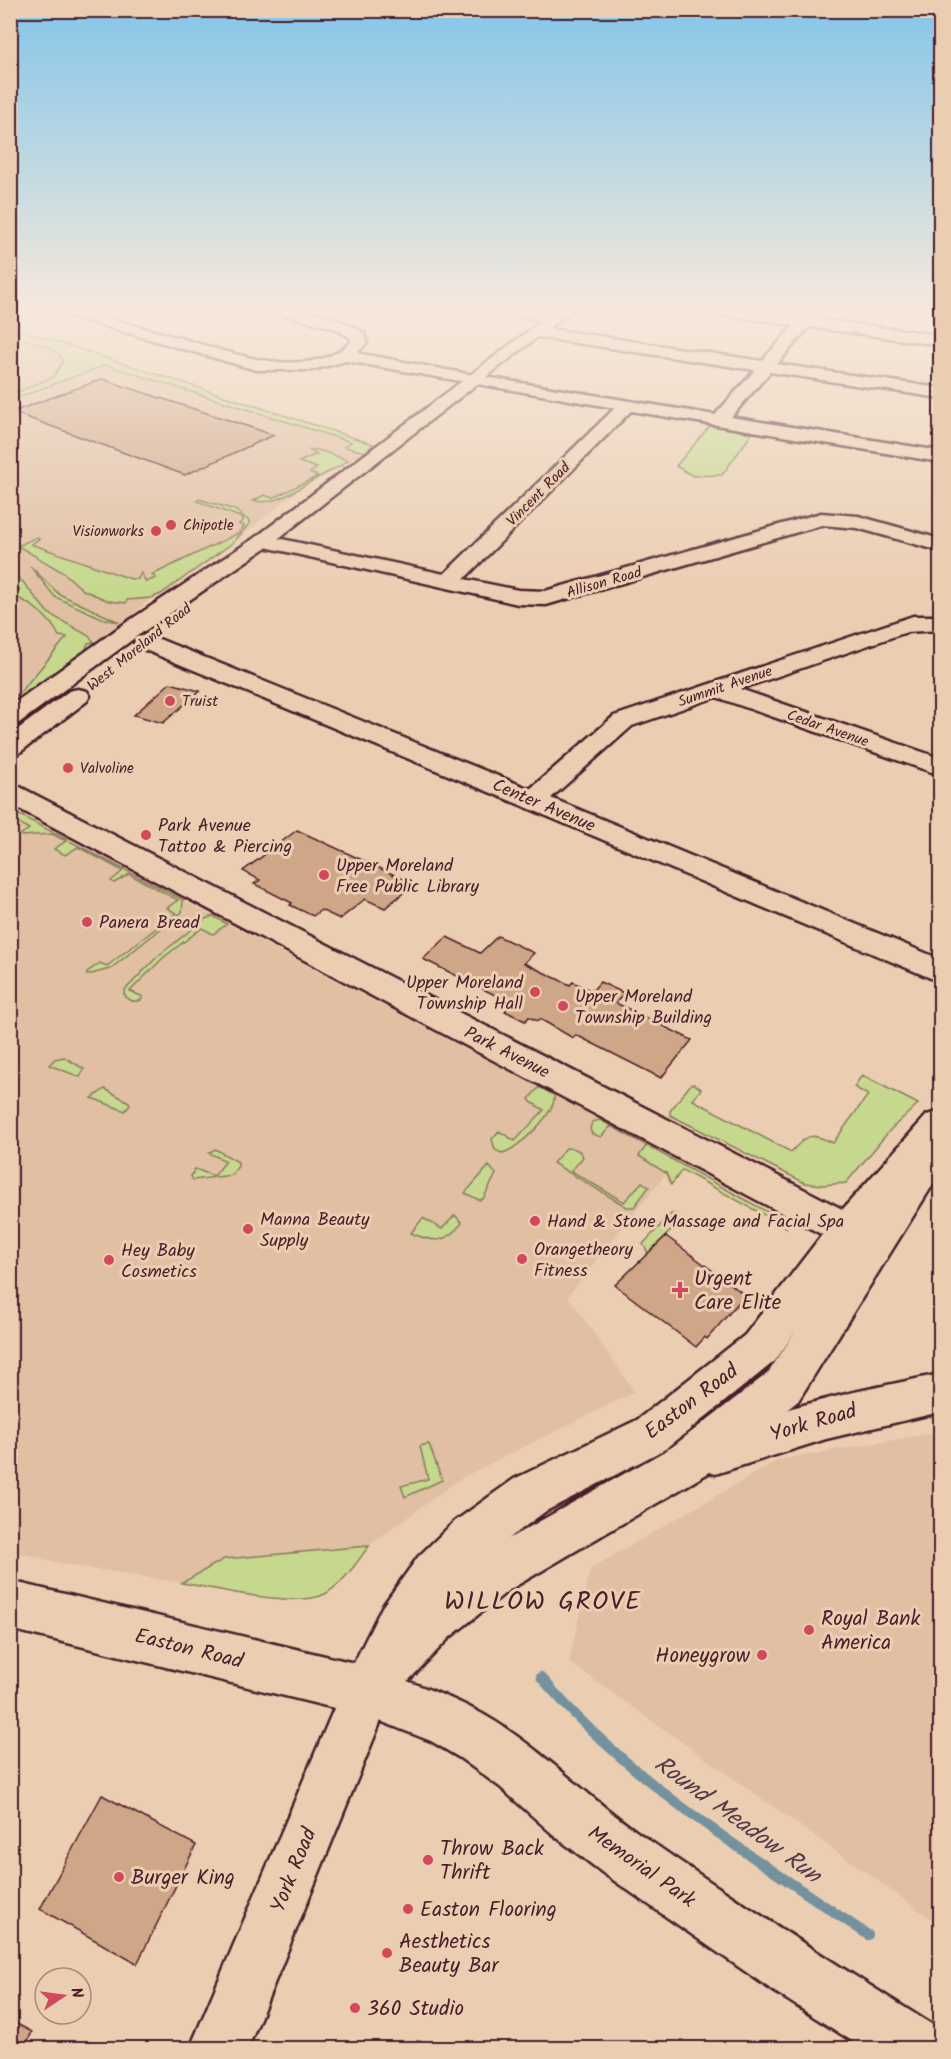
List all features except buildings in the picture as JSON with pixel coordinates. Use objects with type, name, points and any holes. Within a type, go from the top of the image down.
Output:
[{"type":"main road","name":"West Moreland Road","points":[[10,718],[132,628],[263,541],[443,403]]},
{"type":"main road","points":[[610,403],[940,457]]},
{"type":"main road","points":[[719,421],[735,403]]},
{"type":"main road","name":"Vincent Road","points":[[449,582],[627,406]]},
{"type":"main road","name":"Allison Road","points":[[263,541],[518,597],[546,597],[821,519],[858,522],[940,545]]},
{"type":"main road","name":"West Moreland Road","points":[[10,748],[238,568],[263,541]]},
{"type":"main road","name":"Summit Avenue","points":[[533,800],[623,722],[899,627],[922,622],[940,623]]},
{"type":"main road","name":"Center Avenue","points":[[146,642],[533,800],[940,971]]},
{"type":"main road","name":"Cedar Avenue","points":[[716,689],[940,767]]},
{"type":"main road","name":"Park Avenue","points":[[10,793],[862,1237]]},
{"type":"main road","name":"Easton Road","points":[[367,1691],[432,1621],[492,1573],[688,1462],[783,1387],[862,1237],[940,1125]]},
{"type":"main road","name":"Easton Road","points":[[367,1691],[399,1624],[435,1574],[470,1538],[530,1495],[652,1434],[760,1348],[862,1237],[940,1143]]},
{"type":"main road","name":"York Road","points":[[688,1462],[780,1430],[865,1407],[940,1393]]},
{"type":"main road","name":"Easton Road","points":[[10,1605],[367,1691]]},
{"type":"main road","name":"York Road","points":[[219,2049],[367,1691]]},
{"type":"main road","name":"Memorial Park","points":[[367,1691],[447,1722],[478,1740],[518,1768],[575,1818],[622,1854],[795,1972],[915,2049]]},
{"type":"shaded area","points":[[11,403],[246,403],[373,444],[366,452],[300,489],[234,542],[151,598],[85,657],[10,714]]},
{"type":"shaded area","points":[[11,810],[677,1160],[568,1296],[635,1392],[463,1477],[373,1542],[340,1582],[325,1594],[308,1598],[275,1598],[69,1565],[11,1551]]},
{"type":"shaded area","points":[[940,1432],[940,1925],[569,1662],[590,1569],[778,1460]]},
{"type":"green space","points":[[227,403],[246,403],[373,444],[366,452],[344,447],[351,442]]},
{"type":"green space","points":[[714,421],[756,428],[722,475],[693,476],[676,466]]},
{"type":"green space","points":[[309,450],[318,450],[348,460],[281,498],[263,502],[253,501],[264,495],[273,498],[318,476],[310,473],[317,468],[299,462],[317,454]]},
{"type":"green space","points":[[199,499],[235,510],[249,521],[249,524],[234,542],[161,594],[151,598],[127,600],[126,603],[109,601],[83,590],[64,573],[18,546],[36,537],[39,539],[31,544],[131,579],[138,579],[141,573],[146,582],[156,578],[152,575],[239,533],[244,526],[239,524],[243,518],[197,501]]},
{"type":"green space","points":[[30,566],[59,594],[119,622],[104,619],[55,597]]},
{"type":"green space","points":[[11,571],[48,613],[89,636],[94,642],[88,643],[86,649],[92,650],[11,714],[11,698],[17,696],[67,637],[59,636],[39,611],[11,595],[20,590],[11,582]]},
{"type":"green space","points":[[10,810],[183,900],[182,912],[110,969],[87,975],[87,972],[100,963],[107,966],[176,913],[167,908],[178,900],[129,874],[114,883],[111,881],[123,871],[78,847],[65,855],[54,849],[66,841],[52,834],[20,835],[29,829],[11,818]]},
{"type":"green space","points":[[213,916],[227,924],[213,934],[202,928],[164,957],[130,991],[143,997],[141,1000],[134,1001],[124,994],[125,990],[158,956],[205,919]]},
{"type":"green space","points":[[64,1057],[84,1069],[80,1077],[49,1065],[55,1059]]},
{"type":"green space","points":[[862,1075],[918,1104],[891,1129],[846,1183],[822,1185],[805,1183],[670,1115],[670,1111],[691,1084],[694,1084],[701,1089],[693,1100],[791,1152],[806,1138],[814,1136],[833,1143],[868,1095],[854,1087]]},
{"type":"green space","points":[[539,1087],[554,1095],[554,1102],[544,1120],[527,1138],[509,1150],[502,1153],[495,1150],[492,1139],[499,1131],[515,1141],[544,1110],[529,1099]]},
{"type":"green space","points":[[105,1089],[129,1102],[130,1105],[125,1111],[92,1098]]},
{"type":"green space","points":[[600,1120],[611,1126],[601,1137],[592,1134],[590,1129],[592,1122]]},
{"type":"green space","points":[[647,1146],[782,1220],[786,1227],[682,1170],[671,1185],[666,1173],[639,1156]]},
{"type":"green space","points":[[566,1148],[580,1152],[583,1157],[571,1171],[624,1202],[642,1182],[649,1187],[634,1207],[627,1207],[553,1163]]},
{"type":"green space","points":[[215,1149],[238,1162],[232,1175],[193,1180],[191,1176],[195,1169],[214,1176],[226,1161],[209,1153]]},
{"type":"green space","points":[[489,1166],[496,1174],[483,1199],[479,1200],[465,1193]]},
{"type":"green space","points":[[671,1214],[676,1214],[681,1221],[648,1253],[643,1244]]},
{"type":"green space","points":[[455,1215],[462,1223],[444,1238],[426,1239],[411,1233],[423,1218],[442,1229]]},
{"type":"green space","points":[[429,1444],[442,1480],[405,1497],[401,1486],[428,1479],[420,1446]]},
{"type":"green space","points":[[369,1546],[338,1585],[325,1594],[312,1598],[255,1596],[182,1583],[224,1559]]},
{"type":"waterway","name":"Round Meadow Run","points":[[541,1677],[576,1716],[654,1785],[738,1847],[868,1935]]},
{"type":"place","name":"Chipotle","points":[[171,525]]},
{"type":"place","name":"Visionworks","points":[[156,531]]},
{"type":"place","name":"Truist","points":[[170,701]]},
{"type":"place","name":"Valvoline","points":[[68,768]]},
{"type":"place","name":"Park Avenue Tattoo & Piercing","points":[[146,835]]},
{"type":"place","name":"Upper Moreland Free Public Library","points":[[324,875]]},
{"type":"place","name":"Panera Bread","points":[[87,922]]},
{"type":"place","name":"Upper Moreland Township Hall","points":[[535,992]]},
{"type":"place","name":"Upper Moreland Township Building","points":[[563,1006]]},
{"type":"place","name":"Hand & Stone Massage and Facial Spa","points":[[535,1221]]},
{"type":"place","name":"Manna Beauty Supply","points":[[248,1229]]},
{"type":"place","name":"Orangetheory Fitness","points":[[522,1259]]},
{"type":"place","name":"Hey Baby Cosmetics","points":[[109,1260]]},
{"type":"place","name":"Urgent Care Elite","points":[[680,1290]]},
{"type":"place","name":"Royal Bank America","points":[[809,1630]]},
{"type":"place","name":"Honeygrow","points":[[762,1655]]},
{"type":"place","name":"Throw Back Thrift","points":[[428,1860]]},
{"type":"place","name":"Burger King","points":[[119,1877]]},
{"type":"place","name":"Easton Flooring","points":[[408,1909]]},
{"type":"place","name":"Aesthetics Beauty Bar","points":[[387,1953]]},
{"type":"place","name":"360 Studio","points":[[355,2008]]},
{"type":"district","name":"WILLOW GROVE","points":[[543,1600]]}]
